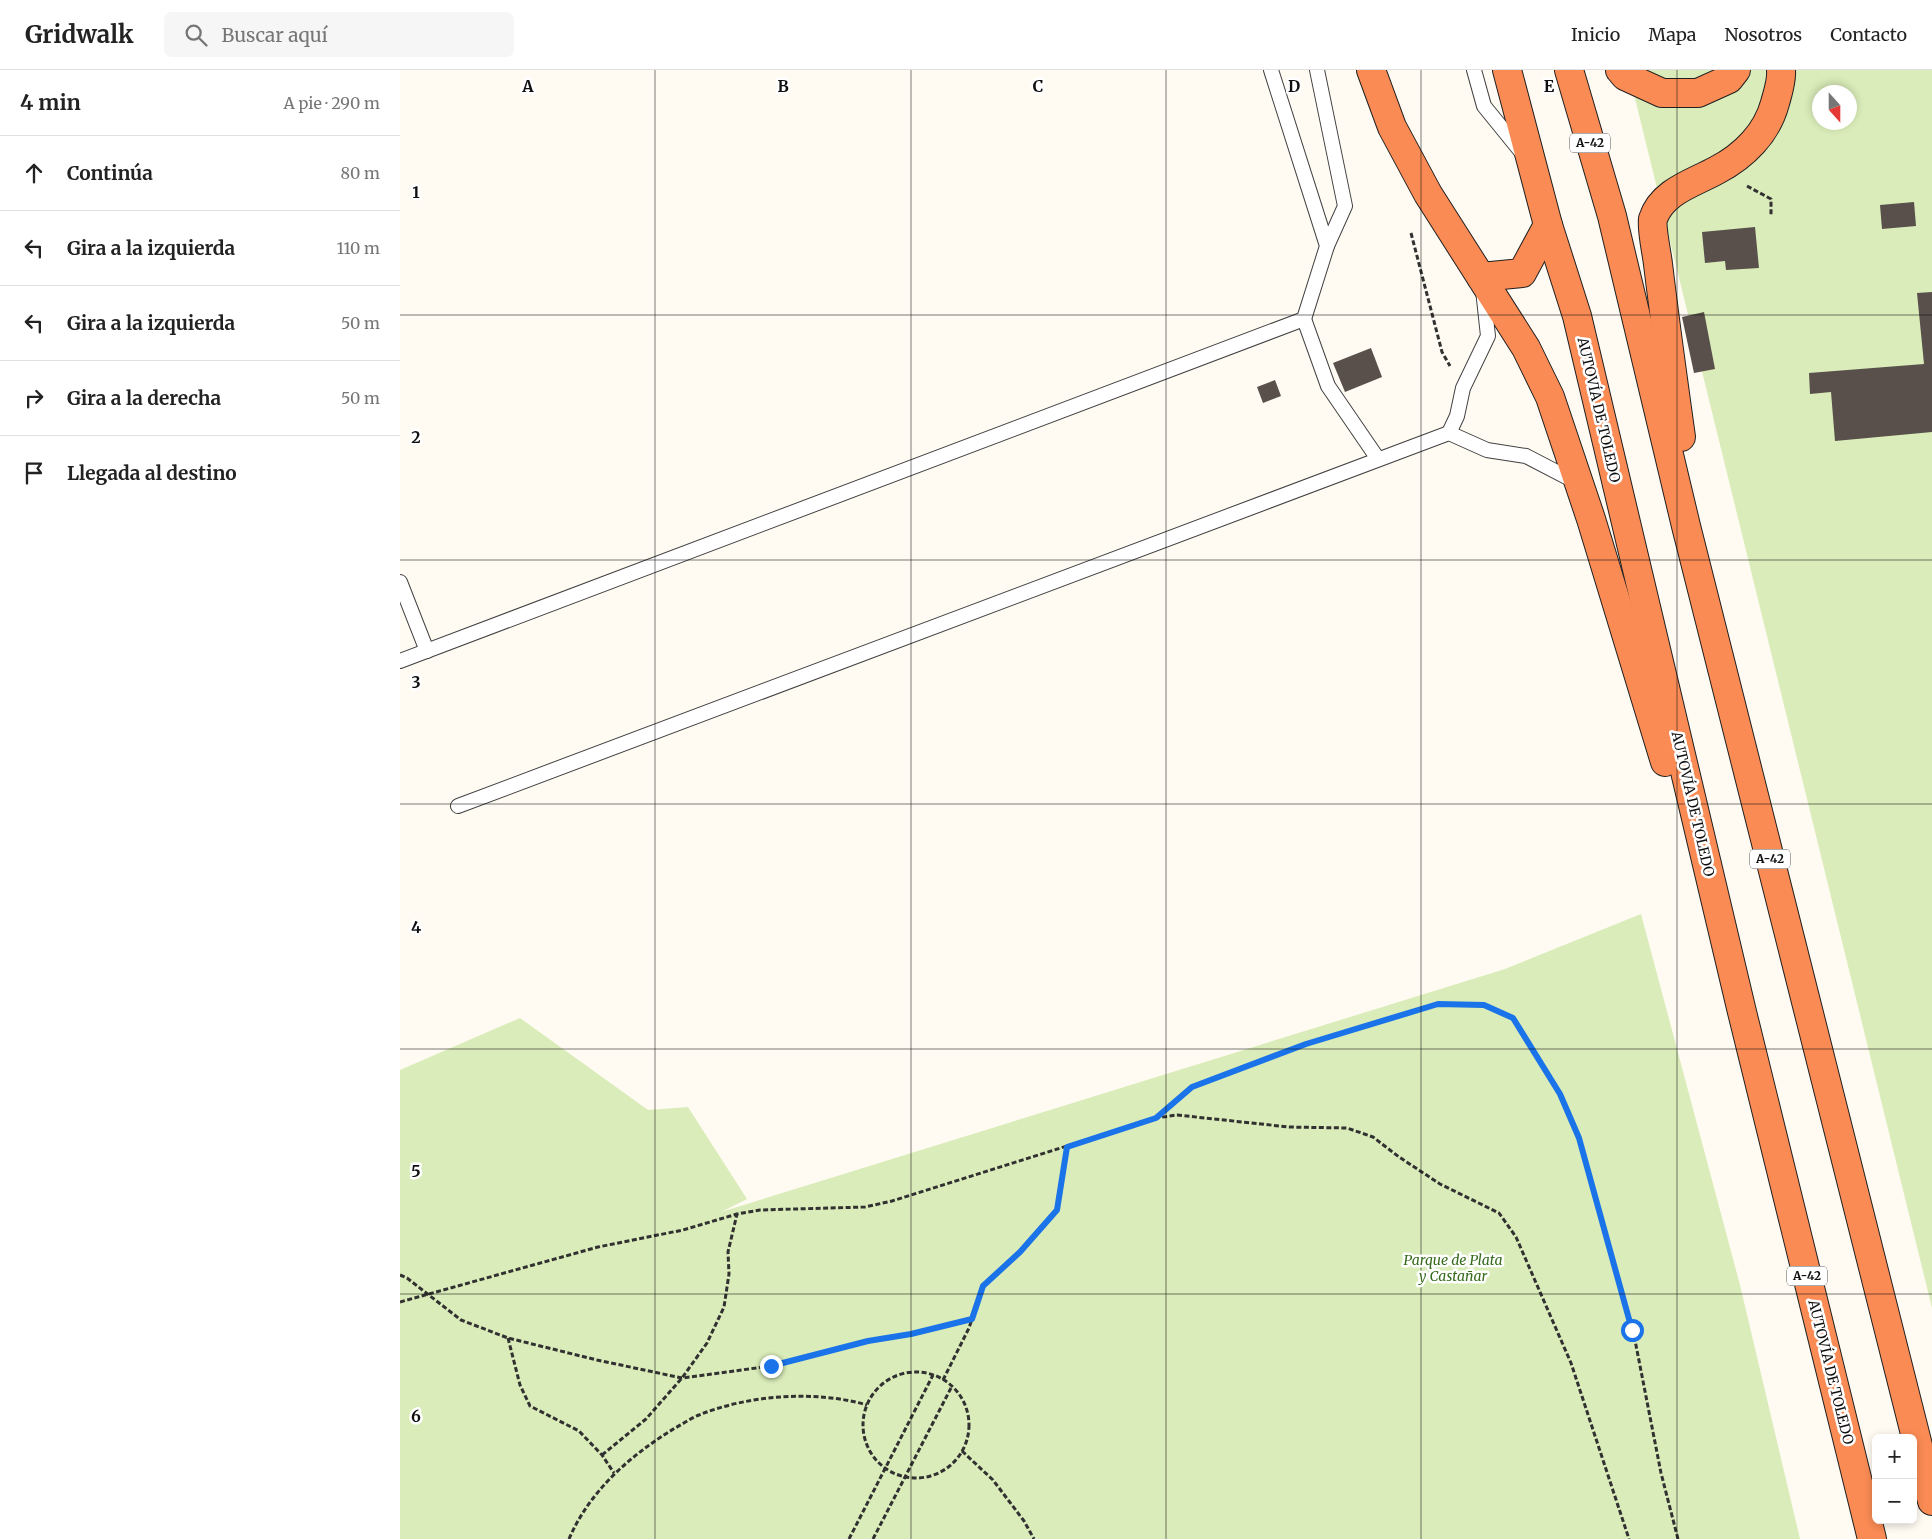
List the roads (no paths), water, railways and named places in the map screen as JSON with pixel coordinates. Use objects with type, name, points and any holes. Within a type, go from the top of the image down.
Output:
[{"type":"highway","points":[[1371,70],[1392,127],[1428,194],[1526,348],[1550,397],[1579,484],[1742,1012]]},
{"type":"highway","name":"AUTOVÍA DE TOLEDO","points":[[1507,70],[1548,225],[1577,316],[1742,1012],[1872,1539]]},
{"type":"highway","name":"A-42","points":[[1569,70],[1612,216],[1686,526],[1932,1501]]},
{"type":"highway","points":[[1620,70],[1625,76],[1662,93],[1698,93],[1729,79],[1736,70]]},
{"type":"highway","points":[[1686,526],[1686,468],[1653,221],[1664,200],[1676,190],[1718,170],[1736,159],[1756,140],[1773,112],[1782,77],[1781,70]]},
{"type":"highway","points":[[1481,277],[1522,273],[1548,225]]},
{"type":"lane","points":[[1271,70],[1327,246]]},
{"type":"lane","points":[[1318,70],[1345,206],[1327,246],[1304,319],[1328,386],[1378,459]]},
{"type":"lane","points":[[1474,70],[1484,106],[1533,167]]},
{"type":"lane","points":[[1449,433],[1457,416],[1463,388],[1488,336],[1481,277]]},
{"type":"lane","points":[[400,661],[1304,319]]},
{"type":"lane","points":[[458,806],[1449,433],[1487,450],[1526,456],[1579,484]]},
{"type":"lane","points":[[400,582],[427,651]]},
{"type":"park label","name":"Parque de Plata y Castañar","points":[[1453,1268]]}]
